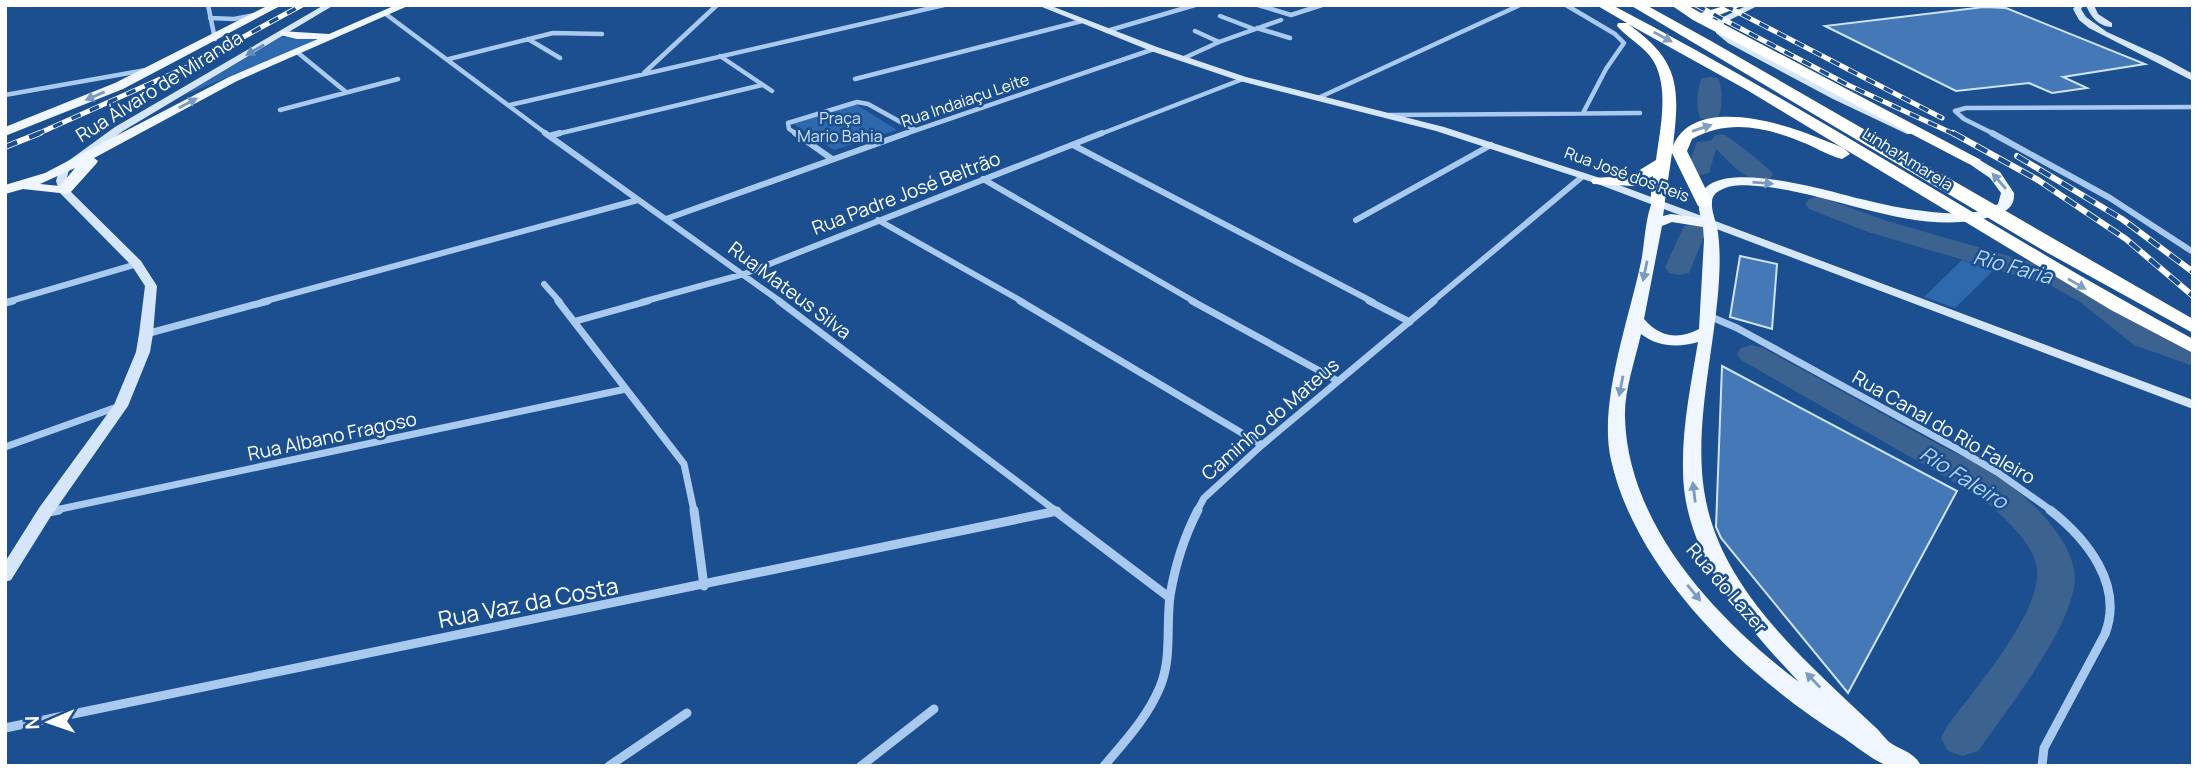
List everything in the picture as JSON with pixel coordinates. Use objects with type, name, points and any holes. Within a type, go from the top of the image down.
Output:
[{"type":"highway","points":[[1592,5],[1640,38],[1652,50],[1667,76],[1668,107],[1658,203]]},
{"type":"highway","name":"Linha Amarela","points":[[1602,5],[1730,74],[1912,185],[1961,205],[2193,327]]},
{"type":"highway","name":"Linha Amarela","points":[[1636,5],[1725,54],[1905,162],[2057,273],[2193,347]]},
{"type":"highway","points":[[1655,5],[1674,13],[1700,17],[1717,15],[1738,5]]},
{"type":"highway","points":[[1677,5],[1973,160]]},
{"type":"highway","points":[[1720,22],[1710,27],[1715,36],[1832,107],[1905,162]]},
{"type":"highway","points":[[1704,202],[1682,161],[1679,151],[1681,142],[1691,131],[1723,123],[1755,124],[1799,135],[1912,185]]},
{"type":"highway","points":[[1591,179],[1634,181],[1662,163]]},
{"type":"main road","points":[[5,132],[156,68],[277,5]]},
{"type":"main road","points":[[5,190],[64,169],[233,79],[405,5]]},
{"type":"main road","points":[[284,33],[310,36],[346,32]]},
{"type":"main road","points":[[21,186],[64,191],[81,169],[128,135]]},
{"type":"main road","points":[[1704,202],[1708,192],[1715,187],[1745,182],[1781,185],[1914,213],[1954,217],[1991,214],[2004,207],[2008,200],[2007,191],[2000,178],[1973,160]]},
{"type":"main road","name":"Rua do Lazer","points":[[1704,202],[1710,223],[1712,251],[1709,323],[1692,474],[1694,498],[1704,534],[1727,579],[1756,617],[1800,667],[1878,746]]},
{"type":"main road","name":"Rua do Lazer","points":[[1658,203],[1616,413],[1622,467],[1643,519],[1680,576],[1738,640],[1779,679],[1814,706],[1909,766]]},
{"type":"main road","points":[[1656,223],[1671,218],[1710,223]]},
{"type":"main road","points":[[1635,319],[1642,329],[1653,336],[1671,341],[1696,339],[1709,323]]},
{"type":"street","points":[[208,5],[215,39]]},
{"type":"street","name":"Rua Álvaro de Miranda","points":[[64,169],[119,129],[330,5]]},
{"type":"street","points":[[643,74],[717,5]]},
{"type":"street","points":[[510,105],[944,5]]},
{"type":"street","name":"Rua José dos Reis","points":[[1041,5],[1154,49],[1243,79],[1387,115],[1491,145],[1591,179],[2193,405]]},
{"type":"street","points":[[1107,30],[1195,5]]},
{"type":"street","points":[[1258,5],[1291,15],[1322,5]]},
{"type":"street","points":[[1318,98],[1520,5]]},
{"type":"street","points":[[1566,5],[1615,34],[1623,43],[1583,113]]},
{"type":"street","points":[[1755,5],[1720,22],[1719,31],[1731,41],[1873,116],[1973,160]]},
{"type":"street","points":[[2080,5],[2077,12],[2084,19],[2193,78]]},
{"type":"street","points":[[2090,5],[2094,15],[2100,20],[2146,46],[2169,64]]},
{"type":"street","points":[[210,18],[234,19],[266,12]]},
{"type":"street","name":"Rua Mateus Silva","points":[[387,15],[549,136],[744,274],[1170,598]]},
{"type":"street","points":[[1220,16],[1256,29],[1290,37]]},
{"type":"street","points":[[2084,19],[2146,46]]},
{"type":"street","points":[[1182,59],[1219,42],[1281,20]]},
{"type":"street","points":[[855,79],[1082,21]]},
{"type":"street","points":[[1195,31],[1219,42]]},
{"type":"street","points":[[449,59],[558,32],[602,34]]},
{"type":"street","points":[[528,39],[560,58]]},
{"type":"street","name":"Rua Indaiaçu Leite","points":[[666,219],[915,130],[1154,49]]},
{"type":"street","points":[[297,52],[346,92]]},
{"type":"street","points":[[720,56],[772,92]]},
{"type":"street","points":[[5,94],[156,68]]},
{"type":"street","points":[[280,110],[398,79]]},
{"type":"street","name":"Rua Padre José Beltrão","points":[[576,321],[744,274],[878,219],[1243,79]]},
{"type":"street","points":[[549,136],[762,85]]},
{"type":"street","points":[[832,159],[789,129],[788,122],[857,102],[868,104],[915,130]]},
{"type":"street","points":[[2193,107],[1966,108],[1955,111],[1964,119],[2056,166],[2131,209],[2193,252]]},
{"type":"street","points":[[1387,115],[1640,113]]},
{"type":"street","points":[[1073,145],[1410,322]]},
{"type":"street","points":[[1356,220],[1491,145]]},
{"type":"street","points":[[5,576],[45,512],[121,406],[143,352],[146,334],[151,286],[137,264],[64,191],[61,181],[64,169]]},
{"type":"street","points":[[983,179],[1172,290],[1338,381]]},
{"type":"street","name":"Caminho do Mateus","points":[[1104,766],[1144,719],[1161,685],[1168,647],[1170,598],[1184,538],[1203,498],[1338,381],[1591,179]]},
{"type":"street","points":[[146,334],[638,200]]},
{"type":"street","points":[[878,219],[1047,316],[1262,445]]},
{"type":"street","points":[[5,303],[137,264]]},
{"type":"street","points":[[544,284],[576,321],[684,464],[690,484],[704,586]]},
{"type":"street","name":"Rua Canal do Rio Faleiro","points":[[1709,323],[1737,328],[1993,470],[2049,507],[2086,545],[2104,579],[2111,614],[2105,634],[2044,748],[2042,766]]},
{"type":"street","name":"Rua Albano Fragoso","points":[[45,512],[626,390]]},
{"type":"street","points":[[5,447],[121,406]]},
{"type":"street","name":"Rua Vaz da Costa","points":[[5,728],[704,586],[1057,511]]},
{"type":"street","points":[[861,766],[934,709]]},
{"type":"street","points":[[609,766],[687,713]]},
{"type":"green space","points":[[281,37],[323,38],[182,96]]},
{"type":"green space","name":"Praça Mario Bahia","points":[[854,103],[897,130],[834,150],[792,123]]},
{"type":"green space","points":[[1962,260],[1993,271],[1955,308],[1924,297]]},
{"type":"building","points":[[1984,7],[2006,8],[2145,64],[2063,77],[2087,88],[2052,93],[2029,83],[1956,91],[1825,26]]},
{"type":"building","points":[[1740,256],[1777,264],[1772,329],[1730,317]]},
{"type":"building","points":[[1722,366],[1957,491],[1848,693],[1721,538],[1716,527]]},
{"type":"waterway","name":"Rio Faria","points":[[1709,114],[1710,83]]},
{"type":"waterway","name":"Rio Faria","points":[[1722,141],[1744,163],[1761,174]]},
{"type":"waterway","name":"Rio Faleiro","points":[[1700,168],[1705,147]]},
{"type":"waterway","name":"Rio Faria","points":[[1818,204],[1878,227],[2072,284],[2090,295],[2137,335],[2193,357]]},
{"type":"waterway","name":"Rio Faleiro","points":[[1679,267],[1693,232]]},
{"type":"waterway","name":"Rio Faleiro","points":[[1752,354],[1994,490],[2021,516],[2047,549],[2056,570],[2055,587],[2048,608],[2021,656],[1963,738]]},
{"type":"railway","points":[[35,135],[194,64],[302,5]]},
{"type":"railway","points":[[1696,5],[1848,85],[1956,135]]},
{"type":"railway","points":[[1724,5],[1942,118]]},
{"type":"railway","points":[[35,135],[40,133]]},
{"type":"railway","points":[[1953,133],[2038,180],[2126,239],[2193,296]]},
{"type":"railway","points":[[5,147],[35,135]]},
{"type":"railway","points":[[2017,156],[2122,219],[2193,272]]}]
